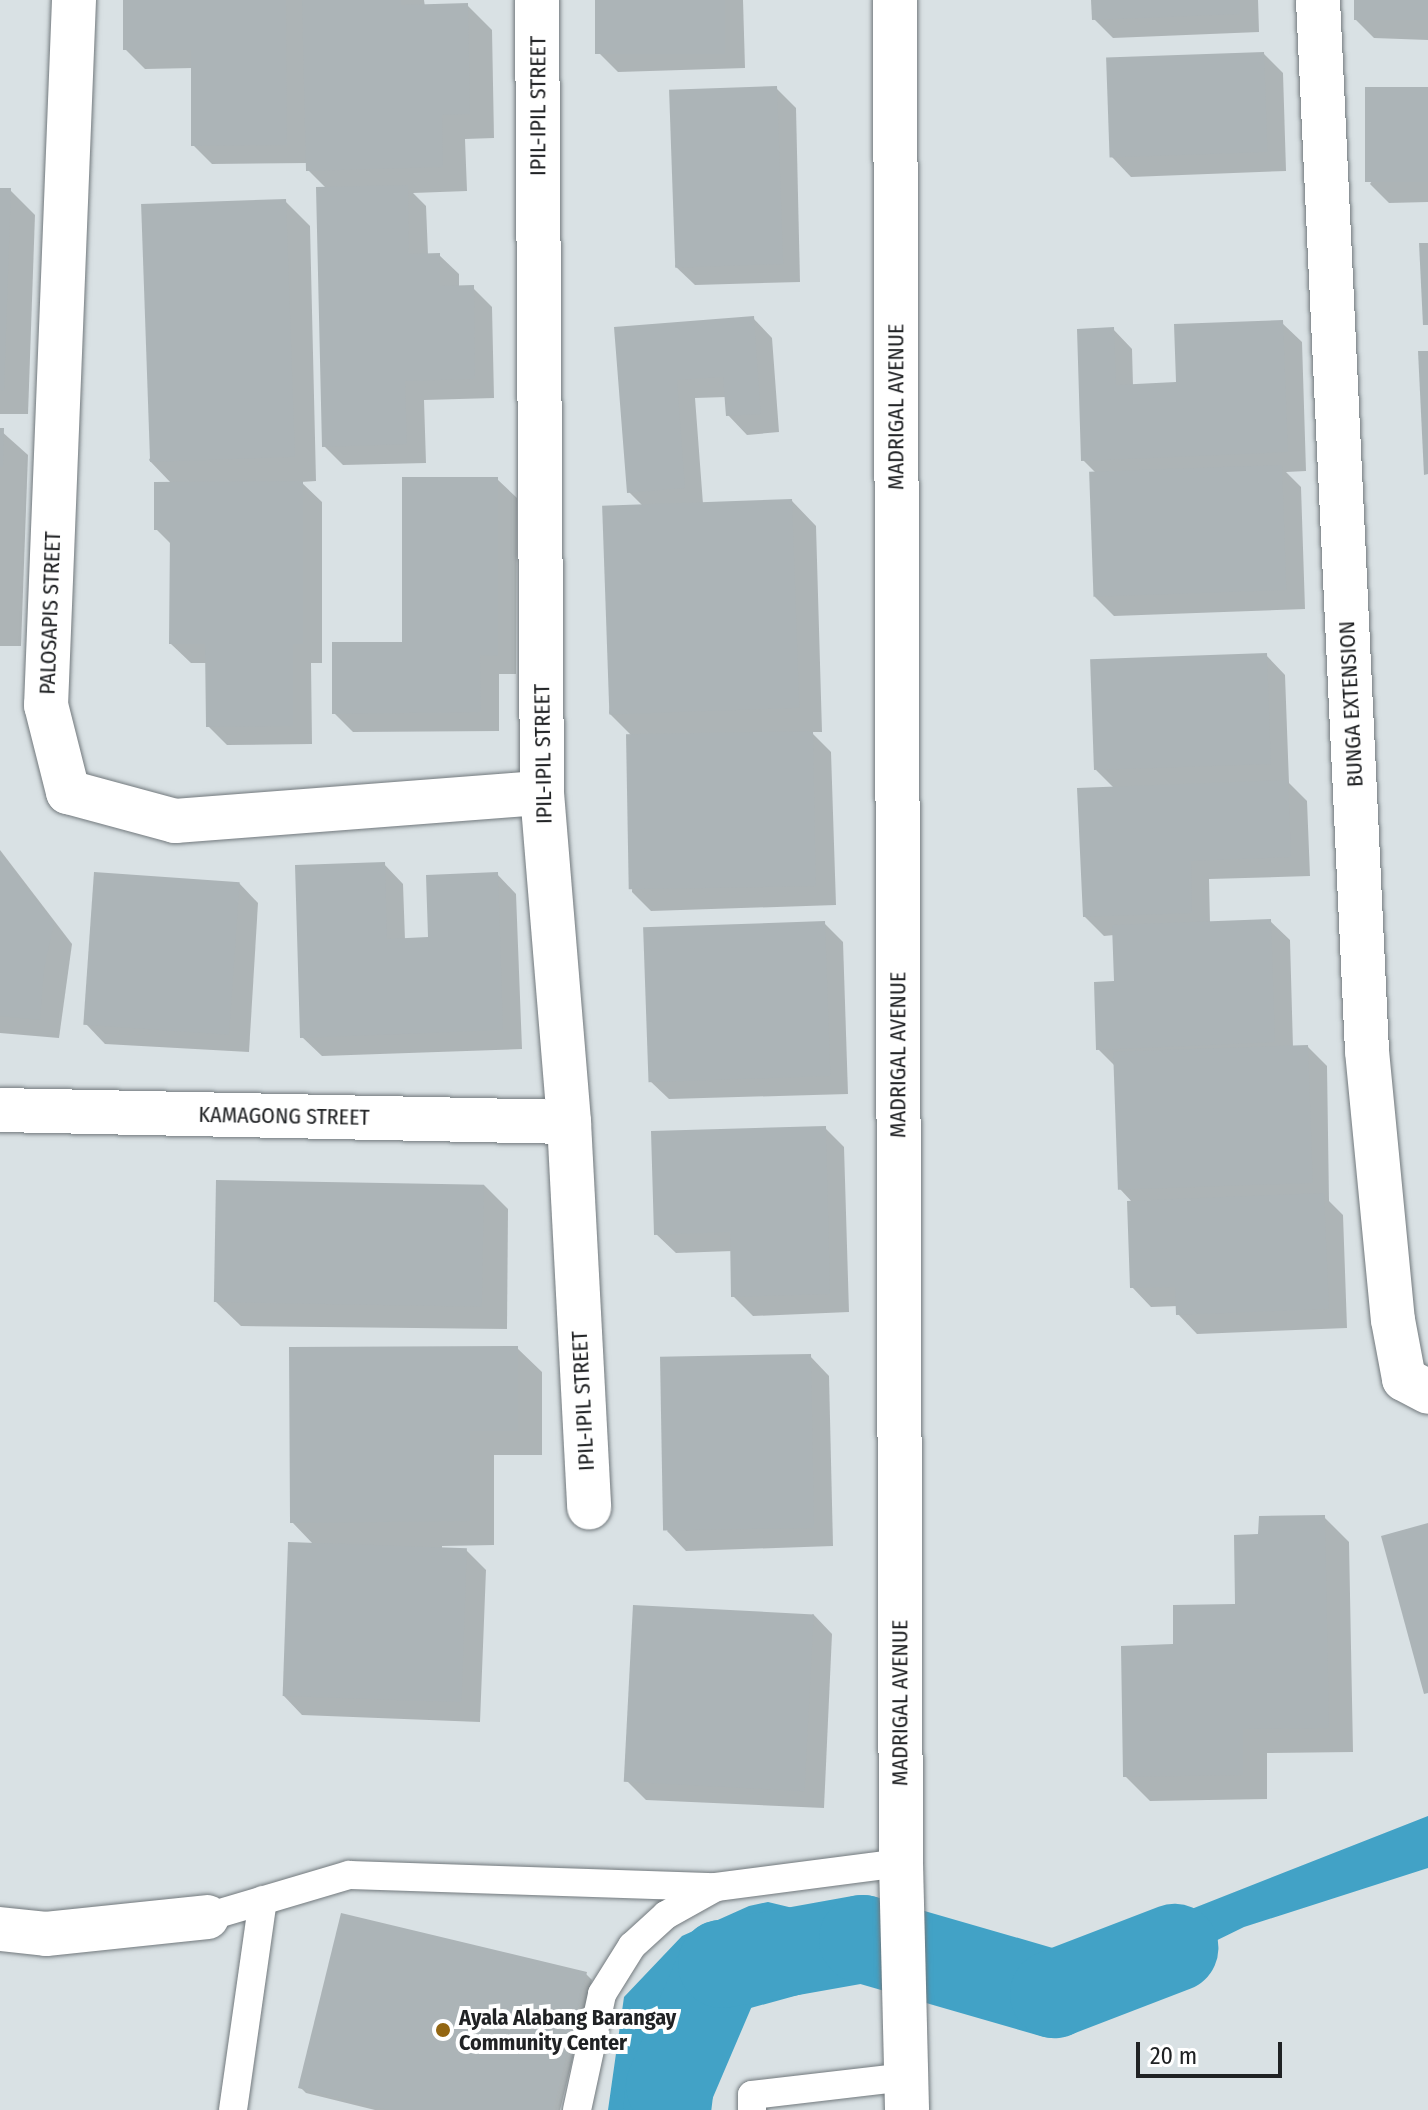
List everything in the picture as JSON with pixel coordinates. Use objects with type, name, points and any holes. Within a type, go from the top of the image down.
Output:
[{"type":"street","name":"PALOSAPIS STREET","points":[[74,0],[46,705],[68,792],[175,821],[542,793]]},
{"type":"street","name":"IPIL-IPIL STREET","points":[[537,0],[542,793],[569,1122],[589,1507]]},
{"type":"street","name":"MADRIGAL AVENUE","points":[[895,0],[902,2005],[906,2094]]},
{"type":"street","name":"BUNGA EXTENSION","points":[[1318,0],[1367,1051],[1393,1320],[1404,1379],[1428,1392]]},
{"type":"street","name":"KAMAGONG STREET","points":[[0,1110],[569,1122]]},
{"type":"street","points":[[0,1929],[46,1934],[207,1917]]},
{"type":"lane","points":[[207,1917],[349,1875],[716,1887],[902,1877]]},
{"type":"lane","points":[[577,2110],[602,1994],[632,1946],[666,1915],[716,1887]]},
{"type":"lane","points":[[233,2110],[263,1900]]},
{"type":"lane","points":[[752,2110],[752,2095],[906,2094]]},
{"type":"water","points":[[1428,1816],[1428,1868],[1244,1927],[1105,1995],[935,1983],[951,1936],[1034,1956],[1194,1908]]},
{"type":"water","points":[[768,1902],[822,1915],[820,1989],[747,2009],[719,2037],[705,2110],[608,2110],[624,1997],[682,1936],[749,1906]]},
{"type":"building","points":[[123,0],[286,0],[287,145],[191,146],[191,50],[123,50]]},
{"type":"building","points":[[302,0],[401,0],[401,5],[468,3],[470,114],[442,115],[443,167],[306,171]]},
{"type":"building","points":[[595,0],[725,0],[725,54],[595,54]]},
{"type":"building","points":[[1091,0],[1240,0],[1240,14],[1092,20]]},
{"type":"building","points":[[1354,0],[1428,0],[1428,20],[1354,20]]},
{"type":"building","points":[[1264,52],[1267,152],[1110,157],[1106,58]]},
{"type":"building","points":[[777,86],[783,264],[675,268],[669,90]]},
{"type":"building","points":[[1365,87],[1428,87],[1428,182],[1365,182]]},
{"type":"building","points":[[408,185],[409,254],[440,253],[440,286],[474,285],[475,379],[405,381],[407,444],[322,447],[316,187]]},
{"type":"building","points":[[0,188],[11,188],[4,391],[0,390]]},
{"type":"building","points":[[286,199],[295,457],[150,462],[141,204]]},
{"type":"building","points":[[1419,243],[1428,243],[1428,325],[1423,325]]},
{"type":"building","points":[[754,316],[761,414],[726,416],[723,377],[677,380],[685,488],[627,493],[614,327]]},
{"type":"building","points":[[1283,320],[1288,452],[1081,461],[1077,329],[1114,327],[1116,385],[1176,382],[1174,324]]},
{"type":"building","points":[[1418,351],[1428,351],[1428,474],[1424,475]]},
{"type":"building","points":[[0,428],[4,428],[3,467],[0,467]]},
{"type":"building","points":[[1282,465],[1286,590],[1093,597],[1089,472]]},
{"type":"building","points":[[402,477],[498,477],[498,656],[480,655],[481,712],[332,714],[332,642],[402,642]]},
{"type":"building","points":[[303,481],[303,644],[293,644],[293,726],[206,727],[205,644],[169,644],[170,530],[154,530],[154,482]]},
{"type":"building","points":[[792,499],[799,708],[609,715],[602,506]]},
{"type":"building","points":[[1267,653],[1271,764],[1094,770],[1090,659]]},
{"type":"building","points":[[813,731],[816,886],[629,889],[626,734]]},
{"type":"building","points":[[1288,780],[1291,857],[1191,861],[1192,913],[1083,917],[1077,788]]},
{"type":"building","points":[[0,853],[54,923],[44,969],[40,1020],[0,1016]]},
{"type":"building","points":[[385,862],[387,939],[428,937],[426,875],[498,872],[503,1030],[300,1038],[295,865]]},
{"type":"building","points":[[94,872],[240,882],[229,1035],[83,1025]]},
{"type":"building","points":[[1271,919],[1275,1042],[1096,1050],[1094,982],[1114,981],[1112,925]]},
{"type":"building","points":[[825,921],[830,1076],[649,1082],[643,927]]},
{"type":"building","points":[[1308,1045],[1313,1183],[1118,1190],[1113,1052]]},
{"type":"building","points":[[826,1126],[830,1294],[731,1297],[730,1232],[654,1235],[651,1131]]},
{"type":"building","points":[[216,1180],[484,1185],[482,1307],[214,1302]]},
{"type":"building","points":[[1324,1193],[1329,1309],[1176,1315],[1175,1287],[1130,1288],[1127,1201]]},
{"type":"building","points":[[518,1346],[518,1431],[470,1431],[470,1521],[290,1523],[289,1347]]},
{"type":"building","points":[[811,1354],[814,1528],[663,1531],[660,1357]]},
{"type":"building","points":[[1325,1515],[1329,1728],[1243,1729],[1243,1775],[1123,1777],[1121,1646],[1173,1644],[1173,1605],[1235,1604],[1234,1535],[1258,1534],[1259,1516]]},
{"type":"building","points":[[1428,1523],[1428,1693],[1424,1694],[1381,1536]]},
{"type":"building","points":[[288,1542],[467,1548],[462,1702],[283,1696]]},
{"type":"building","points":[[633,1605],[814,1614],[804,1791],[624,1782]]},
{"type":"building","name":"Ayala Alabang Barangay Community Center","points":[[341,1913],[587,1972],[553,2110],[388,2110],[298,2088]]},
{"type":"waterway","points":[[667,2110],[670,2086],[722,1964],[863,1939],[1054,1994],[1174,1948]]},
{"type":"place","name":"Ayala Alabang Barangay Community Center","points":[[443,2030]]}]
